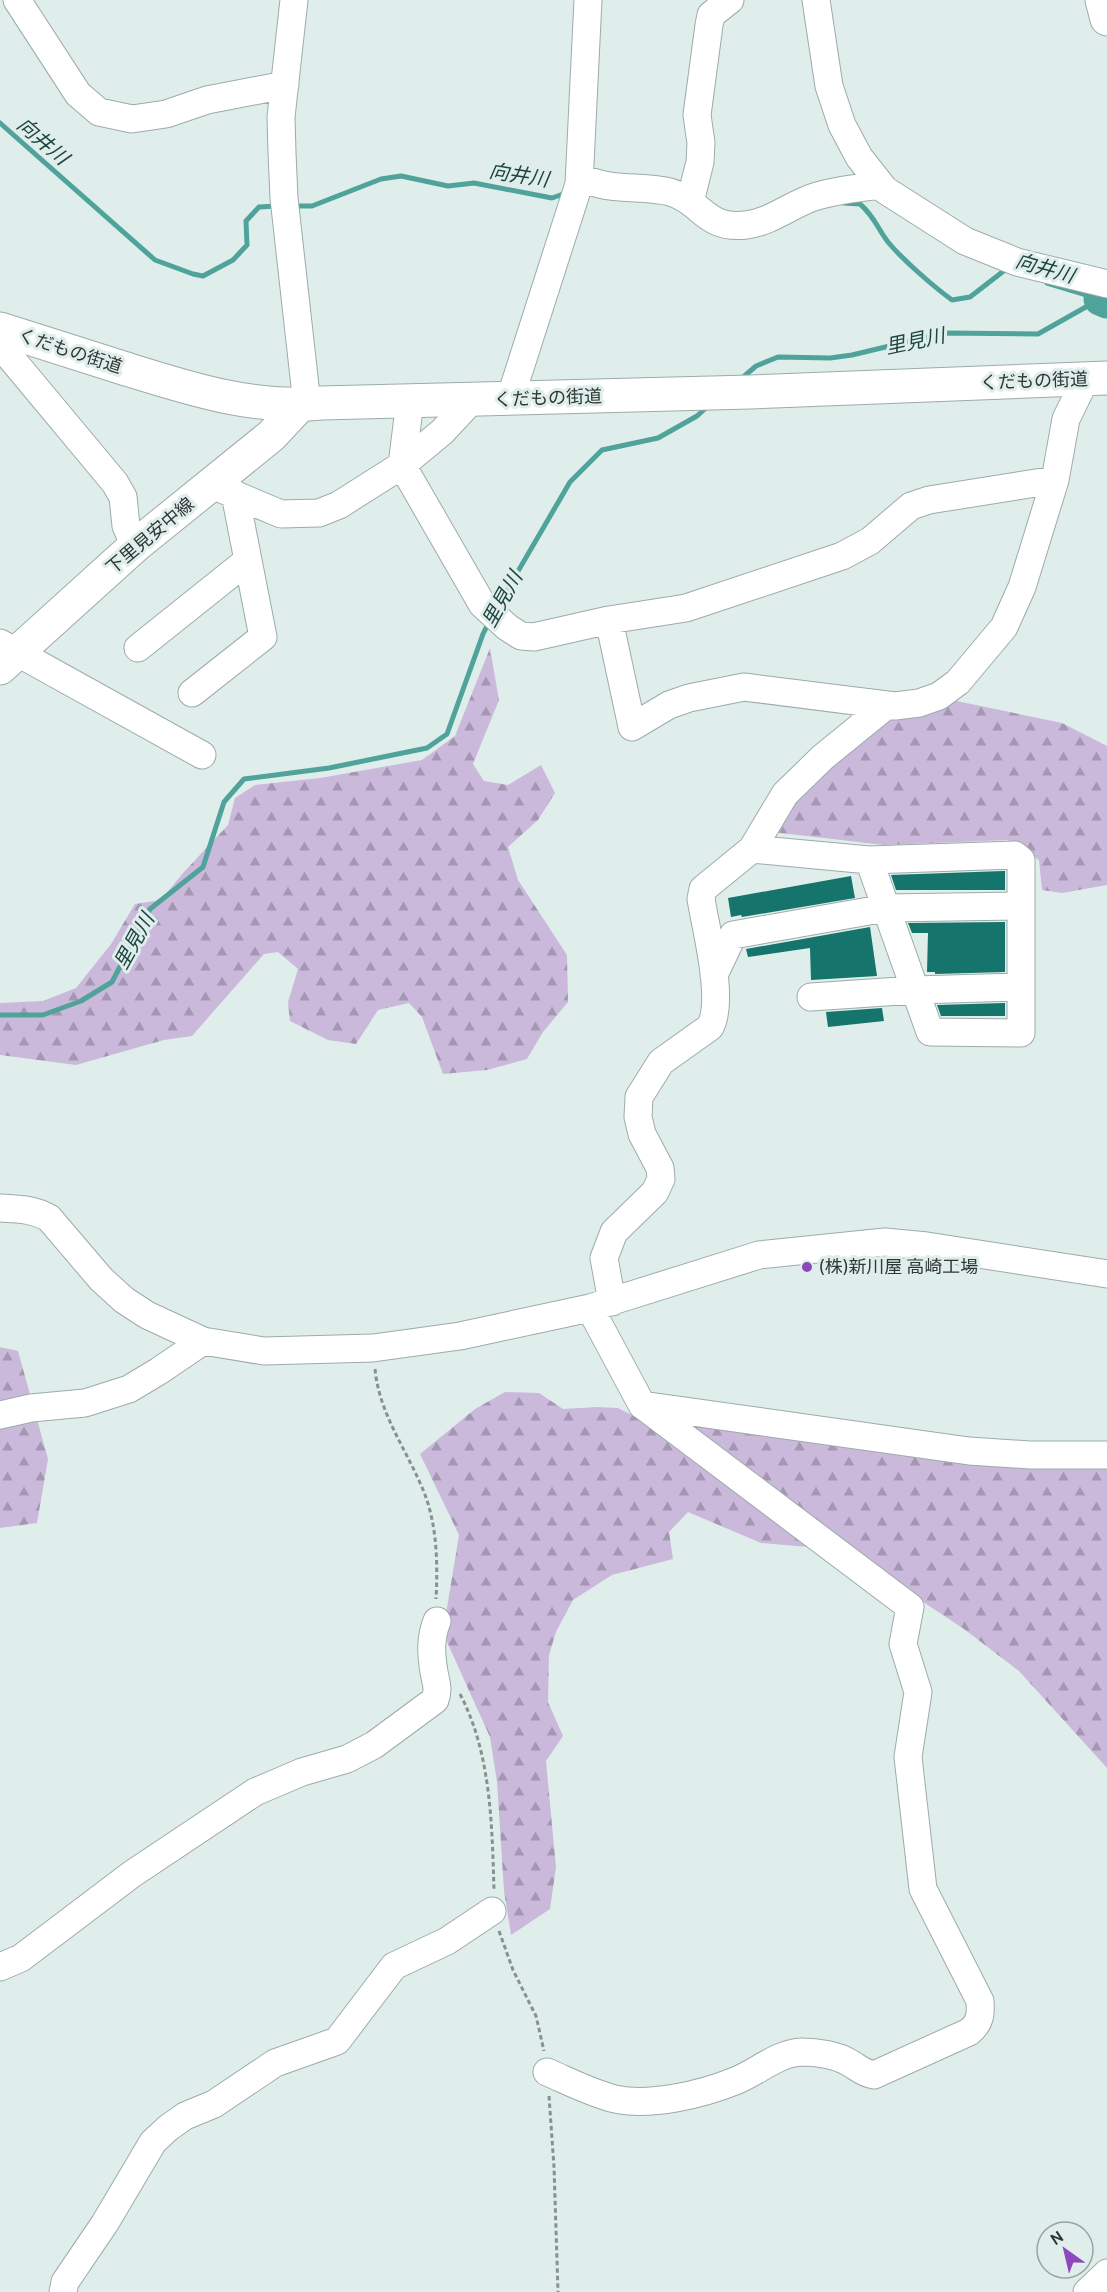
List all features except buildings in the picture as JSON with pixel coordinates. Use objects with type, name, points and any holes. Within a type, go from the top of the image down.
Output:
[{"type":"main road","points":[[1102,0],[1107,19]]},
{"type":"main road","name":"くだもの街道","points":[[0,328],[180,386],[261,402],[300,405],[1096,379]]},
{"type":"main road","name":"下里見安中線","points":[[6,655],[135,546],[223,490],[300,405]]},
{"type":"street","points":[[17,0],[78,94],[99,112],[132,119],[166,114],[207,100],[285,85]]},
{"type":"street","points":[[294,0],[281,117],[284,198],[306,395],[300,405]]},
{"type":"street","points":[[510,399],[574,203],[580,178],[588,0]]},
{"type":"street","points":[[693,0],[709,25]]},
{"type":"street","points":[[690,202],[700,162],[702,143],[698,115],[709,25],[711,15],[730,0]]},
{"type":"street","points":[[816,0],[829,86],[842,125],[859,157],[881,185],[902,203],[965,241],[1017,262],[1107,284]]},
{"type":"street","points":[[580,178],[608,186],[670,192],[690,202],[714,221],[728,226],[748,225],[767,220],[814,197],[881,185]]},
{"type":"street","points":[[5,358],[115,483],[123,497],[126,526],[135,546]]},
{"type":"street","points":[[609,620],[632,726],[669,705],[689,698],[744,687],[887,705],[919,703],[939,696],[958,682],[1004,627],[1022,587],[1055,480],[1066,419],[1096,379]]},
{"type":"street","points":[[223,490],[281,514],[319,513],[339,505],[402,465],[442,432],[472,400]]},
{"type":"street","points":[[410,401],[402,465],[482,604],[507,627],[521,636],[534,637],[609,620],[686,608],[842,556],[870,541],[911,506],[929,500],[1055,480]]},
{"type":"street","points":[[192,693],[263,637],[248,560],[223,490]]},
{"type":"street","points":[[138,648],[248,560]]},
{"type":"street","points":[[6,655],[202,755]]},
{"type":"street","points":[[548,2072],[592,2092],[617,2099],[643,2102],[678,2096],[736,2080],[781,2056],[800,2052],[822,2054],[849,2062],[864,2073],[874,2075],[969,2032],[977,2025],[981,2014],[980,2001],[923,1889],[908,1757],[918,1692],[903,1644],[910,1607],[642,1405],[602,1305],[604,1258],[614,1232],[656,1192],[661,1179],[660,1168],[642,1134],[638,1117],[639,1097],[661,1062],[710,1027],[714,1020],[716,988],[700,900],[703,889],[752,849],[785,794],[823,757],[887,705]]},
{"type":"street","points":[[752,849],[869,860],[1015,855],[1021,860],[1021,1033],[930,1032],[869,860]]},
{"type":"street","points":[[714,975],[733,935],[886,908],[1021,906]]},
{"type":"street","points":[[811,997],[915,990],[1021,987]]},
{"type":"street","points":[[0,1208],[39,1212],[49,1218],[101,1279],[124,1300],[147,1315],[203,1341],[264,1351],[373,1348],[460,1336],[602,1305],[726,1263],[759,1255],[885,1242],[927,1246],[1107,1274]]},
{"type":"street","points":[[0,1415],[31,1408],[85,1403],[129,1389],[203,1341]]},
{"type":"street","points":[[642,1405],[969,1451],[1030,1455],[1107,1455]]},
{"type":"street","points":[[0,1967],[21,1958],[132,1874],[255,1792],[302,1772],[347,1759],[374,1745],[435,1700],[438,1690],[434,1673],[431,1634],[437,1621]]},
{"type":"street","points":[[63,2292],[65,2282],[105,2223],[153,2142],[168,2128],[185,2115],[214,2104],[275,2063],[337,2041],[394,1966],[447,1941],[492,1911]]},
{"type":"street","points":[[1087,2292],[1107,2273]]},
{"type":"path","points":[[373,1348],[376,1386],[384,1410],[422,1486],[430,1512],[438,1569],[437,1621]]},
{"type":"path","points":[[459,1693],[478,1738],[487,1782],[494,1889],[492,1911],[513,1970],[536,2016],[548,2072],[558,2292]]},
{"type":"green space","points":[[490,648],[499,700],[473,764],[484,781],[508,785],[541,765],[555,793],[538,820],[508,847],[518,880],[567,955],[568,1002],[543,1032],[527,1059],[487,1070],[443,1074],[422,1017],[409,1003],[378,1010],[356,1044],[328,1040],[290,1021],[288,1002],[298,969],[278,952],[264,954],[192,1036],[164,1040],[76,1065],[0,1055],[0,1003],[43,1001],[76,988],[111,944],[135,904],[161,900],[228,825],[235,798],[255,785],[320,778],[422,760],[455,736]]},
{"type":"green space","points":[[947,699],[1062,723],[1107,746],[1107,885],[1062,893],[1042,890],[1039,860],[1008,840],[884,845],[772,832],[792,793],[889,715]]},
{"type":"green space","points":[[0,1347],[18,1351],[48,1459],[37,1523],[0,1528]]},
{"type":"green space","points":[[505,1392],[539,1393],[563,1409],[618,1408],[638,1418],[1107,1461],[1107,1768],[1019,1671],[964,1629],[881,1574],[820,1548],[761,1543],[688,1512],[669,1532],[673,1559],[612,1575],[573,1600],[556,1632],[549,1655],[548,1702],[563,1736],[546,1761],[556,1867],[550,1909],[511,1935],[504,1891],[497,1782],[490,1737],[447,1642],[446,1614],[459,1535],[420,1454],[475,1409]]},
{"type":"waterway","name":"向井川","points":[[0,123],[155,260],[193,274],[203,276],[233,260],[247,245],[246,221],[259,207],[277,206]]},
{"type":"waterway","name":"向井川","points":[[293,206],[312,206],[381,179],[401,176],[448,186],[474,183],[552,198],[566,193]]},
{"type":"waterway","name":"向井川","points":[[844,203],[860,204],[894,249],[952,300],[970,297],[1007,270]]},
{"type":"waterway","name":"向井川","points":[[1047,283],[1100,299]]},
{"type":"waterway","name":"里見川","points":[[741,379],[756,366],[778,357],[830,358],[852,355],[944,333],[1038,334],[1100,299]]},
{"type":"waterway","name":"里見川","points":[[1100,299],[1107,302]]},
{"type":"waterway","name":"里見川","points":[[496,609],[570,482],[602,450],[658,438],[697,416],[708,406]]},
{"type":"waterway","name":"里見川","points":[[0,1015],[43,1015],[81,1001],[112,982],[150,909],[203,867],[224,802],[244,779],[329,768],[427,748],[447,734],[489,622]]},
{"type":"place","name":"(株)新川屋 高崎工場","points":[[807,1267]]}]
